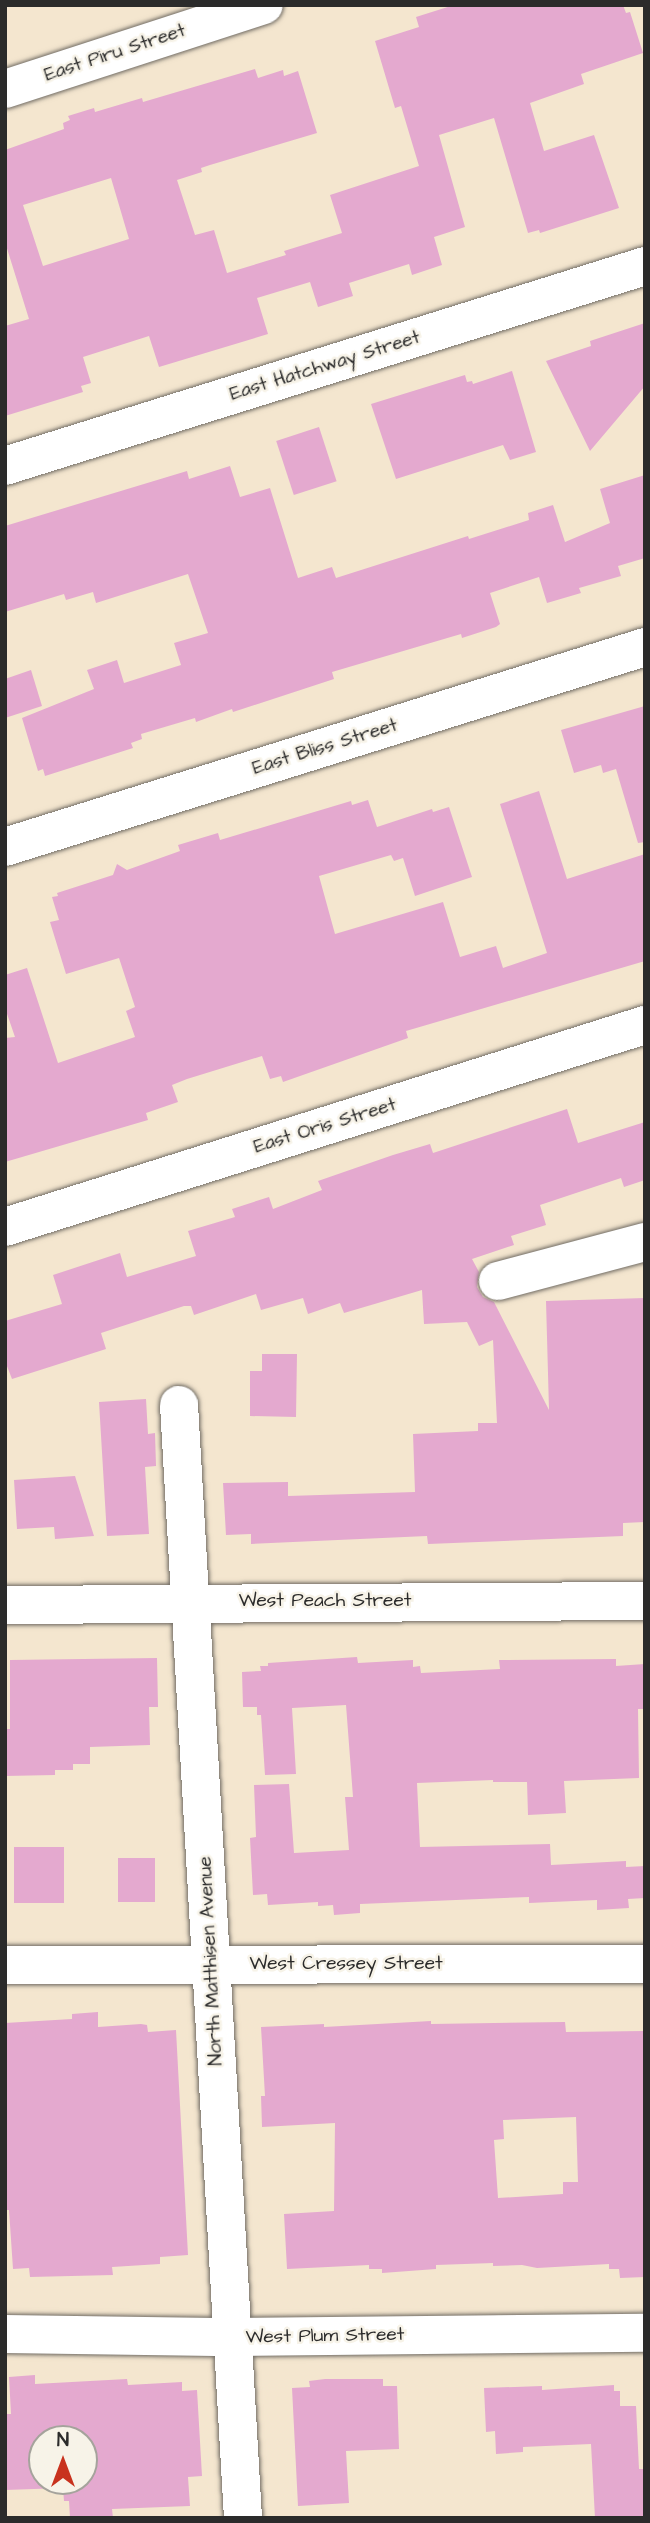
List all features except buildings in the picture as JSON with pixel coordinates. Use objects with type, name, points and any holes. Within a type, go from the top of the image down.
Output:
[{"type":"street","name":"East Piru Street","points":[[5,89],[264,5]]},
{"type":"street","name":"East Hatchway Street","points":[[5,466],[645,266]]},
{"type":"street","name":"East Bliss Street","points":[[5,847],[645,647]]},
{"type":"street","name":"East Oris Street","points":[[5,1227],[645,1025]]},
{"type":"street","points":[[498,1281],[645,1242]]},
{"type":"street","name":"North Matthisen Avenue","points":[[179,1405],[243,2518]]},
{"type":"street","name":"West Peach Street","points":[[5,1605],[190,1601],[645,1601]]},
{"type":"street","name":"West Cressey Street","points":[[5,1965],[645,1964]]},
{"type":"street","name":"West Plum Street","points":[[5,2334],[233,2337],[645,2333]]}]
